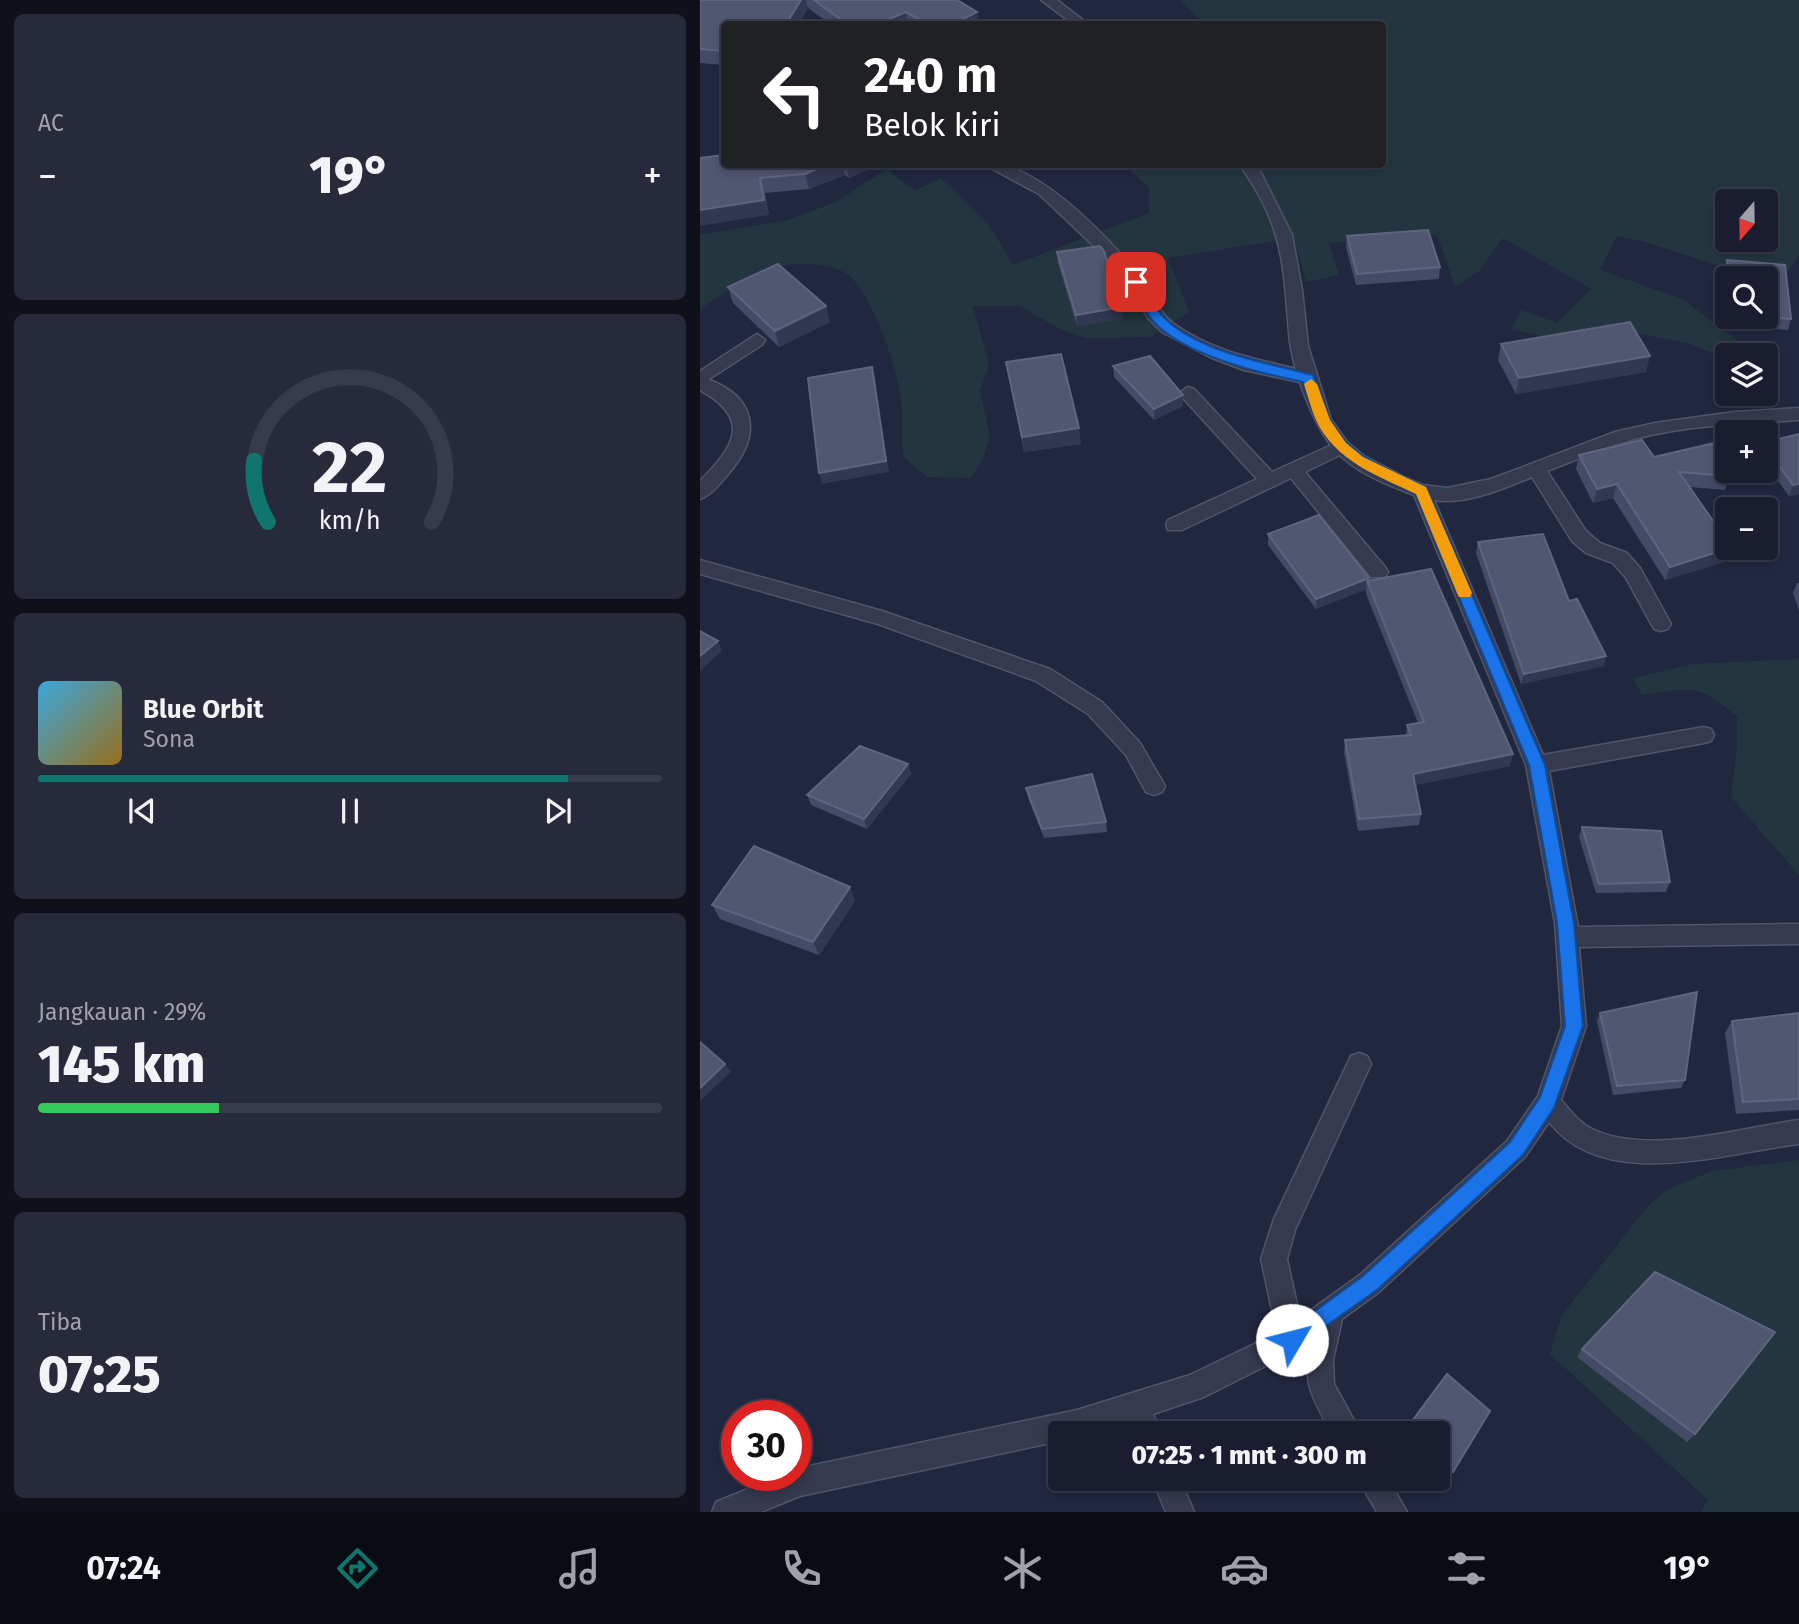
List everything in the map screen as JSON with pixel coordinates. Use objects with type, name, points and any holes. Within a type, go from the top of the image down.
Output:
[{"type":"street","points":[[1048,0],[1077,21]]},
{"type":"street","points":[[998,168],[1044,191],[1105,247],[1136,282],[1154,314],[1168,328],[1218,354],[1250,366],[1309,379]]},
{"type":"street","points":[[1250,168],[1284,235],[1294,290],[1299,346],[1323,421],[1342,447],[1369,466],[1421,491],[1447,495],[1494,485],[1615,438],[1642,432],[1734,418],[1799,414]]},
{"type":"street","points":[[700,492],[729,464],[743,433],[739,410],[723,393],[700,381],[757,340]]},
{"type":"street","points":[[1188,393],[1270,481]]},
{"type":"street","points":[[1175,525],[1342,447]]},
{"type":"street","points":[[1294,470],[1378,572]]},
{"type":"street","points":[[1537,470],[1579,536],[1593,548],[1620,558],[1633,573],[1661,624]]},
{"type":"street","points":[[726,1512],[800,1482],[1077,1424],[1194,1387],[1292,1340],[1370,1283],[1516,1149],[1548,1102],[1574,1026],[1567,937],[1537,765],[1421,491]]},
{"type":"street","points":[[700,567],[882,618],[1043,675],[1095,708],[1133,749],[1154,786]]},
{"type":"street","points":[[1537,765],[1704,735]]},
{"type":"street","points":[[1567,937],[1799,934]]},
{"type":"street","points":[[1292,1340],[1274,1259],[1283,1228],[1359,1064]]},
{"type":"street","points":[[1548,1102],[1567,1126],[1585,1139],[1620,1150],[1700,1147],[1799,1132]]},
{"type":"street","points":[[1331,1311],[1320,1360],[1321,1387],[1340,1421]]},
{"type":"street","points":[[1136,1406],[1142,1421]]},
{"type":"street","points":[[1171,1491],[1180,1512]]},
{"type":"street","points":[[1380,1491],[1393,1512]]},
{"type":"shaded area","points":[[1180,0],[1799,0],[1799,255],[1788,271],[1778,270],[1778,266],[1714,264],[1642,241],[1617,236],[1600,270],[1682,299],[1715,324],[1715,329],[1722,329],[1741,343],[1715,343],[1715,354],[1687,343],[1608,327],[1555,339],[1511,329],[1521,310],[1557,323],[1591,289],[1503,238],[1479,271],[1455,287],[1437,235],[1329,243],[1339,275],[1306,282],[1294,238],[1168,258],[1189,312],[1150,337],[1085,338],[1058,328],[1020,306],[973,306],[989,365],[980,391],[990,435],[983,460],[970,478],[927,477],[903,457],[901,398],[889,349],[873,310],[854,280],[844,272],[813,264],[781,266],[750,278],[700,309],[700,235],[788,220],[836,202],[887,169],[915,191],[941,178],[991,228],[1013,265],[1149,213],[1149,187],[1127,168],[1386,168],[1386,21],[1202,21]]},
{"type":"shaded area","points":[[1799,659],[1799,875],[1731,797],[1737,748],[1737,716],[1712,698],[1693,690],[1642,695],[1633,678],[1693,664]]},
{"type":"shaded area","points":[[1799,1160],[1799,1512],[1701,1512],[1708,1500],[1550,1354],[1562,1315],[1648,1206],[1666,1190],[1712,1171]]},
{"type":"building","points":[[700,0],[801,0],[788,21],[721,21],[721,51],[700,49]]},
{"type":"building","points":[[814,0],[957,0],[977,12],[959,21],[922,21],[906,12],[884,21],[843,21]]},
{"type":"building","points":[[721,155],[721,168],[819,168],[805,174],[760,178],[764,200],[700,210],[700,158]]},
{"type":"building","points":[[1428,230],[1440,267],[1357,274],[1347,236]]},
{"type":"building","points":[[1100,246],[1122,307],[1076,315],[1057,252]]},
{"type":"building","points":[[1727,260],[1785,265],[1791,319],[1778,318],[1778,266],[1728,266]]},
{"type":"building","points":[[778,264],[826,306],[775,331],[728,287]]},
{"type":"building","points":[[1630,322],[1650,356],[1519,378],[1501,344]]},
{"type":"building","points":[[1061,354],[1079,428],[1022,437],[1006,362]]},
{"type":"building","points":[[1150,356],[1183,395],[1154,409],[1113,366]]},
{"type":"building","points":[[872,367],[886,461],[819,473],[808,378]]},
{"type":"building","points":[[1799,434],[1799,484],[1793,485],[1778,464],[1778,439]]},
{"type":"building","points":[[1642,440],[1654,457],[1715,443],[1715,475],[1679,472],[1715,524],[1715,553],[1670,567],[1617,484],[1597,489],[1579,455]]},
{"type":"building","points":[[1319,515],[1369,578],[1316,599],[1268,534]]},
{"type":"building","points":[[1543,534],[1569,601],[1577,599],[1606,656],[1524,674],[1478,542]]},
{"type":"building","points":[[1431,569],[1513,754],[1413,774],[1421,814],[1359,819],[1345,740],[1411,735],[1407,725],[1424,722],[1367,581]]},
{"type":"building","points":[[700,631],[718,641],[700,656]]},
{"type":"building","points":[[860,746],[908,764],[864,819],[807,795]]},
{"type":"building","points":[[1092,774],[1106,822],[1042,829],[1026,788]]},
{"type":"building","points":[[1582,827],[1661,831],[1670,882],[1599,884]]},
{"type":"building","points":[[754,846],[850,887],[813,942],[712,905]]},
{"type":"building","points":[[1697,992],[1685,1080],[1617,1086],[1600,1013]]},
{"type":"building","points":[[1799,1013],[1799,1099],[1743,1102],[1732,1021]]},
{"type":"building","points":[[700,1042],[725,1064],[700,1088]]},
{"type":"building","points":[[1655,1272],[1775,1332],[1695,1434],[1582,1349]]},
{"type":"building","points":[[1447,1374],[1490,1411],[1453,1472],[1450,1470],[1450,1421],[1412,1421]]},
{"type":"slow traffic","points":[[1311,384],[1323,421],[1342,447],[1358,460],[1421,491],[1465,593]]},
{"type":"route","points":[[1136,282],[1154,314],[1168,328],[1185,339],[1250,366],[1309,379],[1323,421],[1342,447],[1358,460],[1421,491],[1537,765],[1566,923],[1574,1026],[1548,1102],[1516,1149],[1370,1283],[1292,1340]]}]
